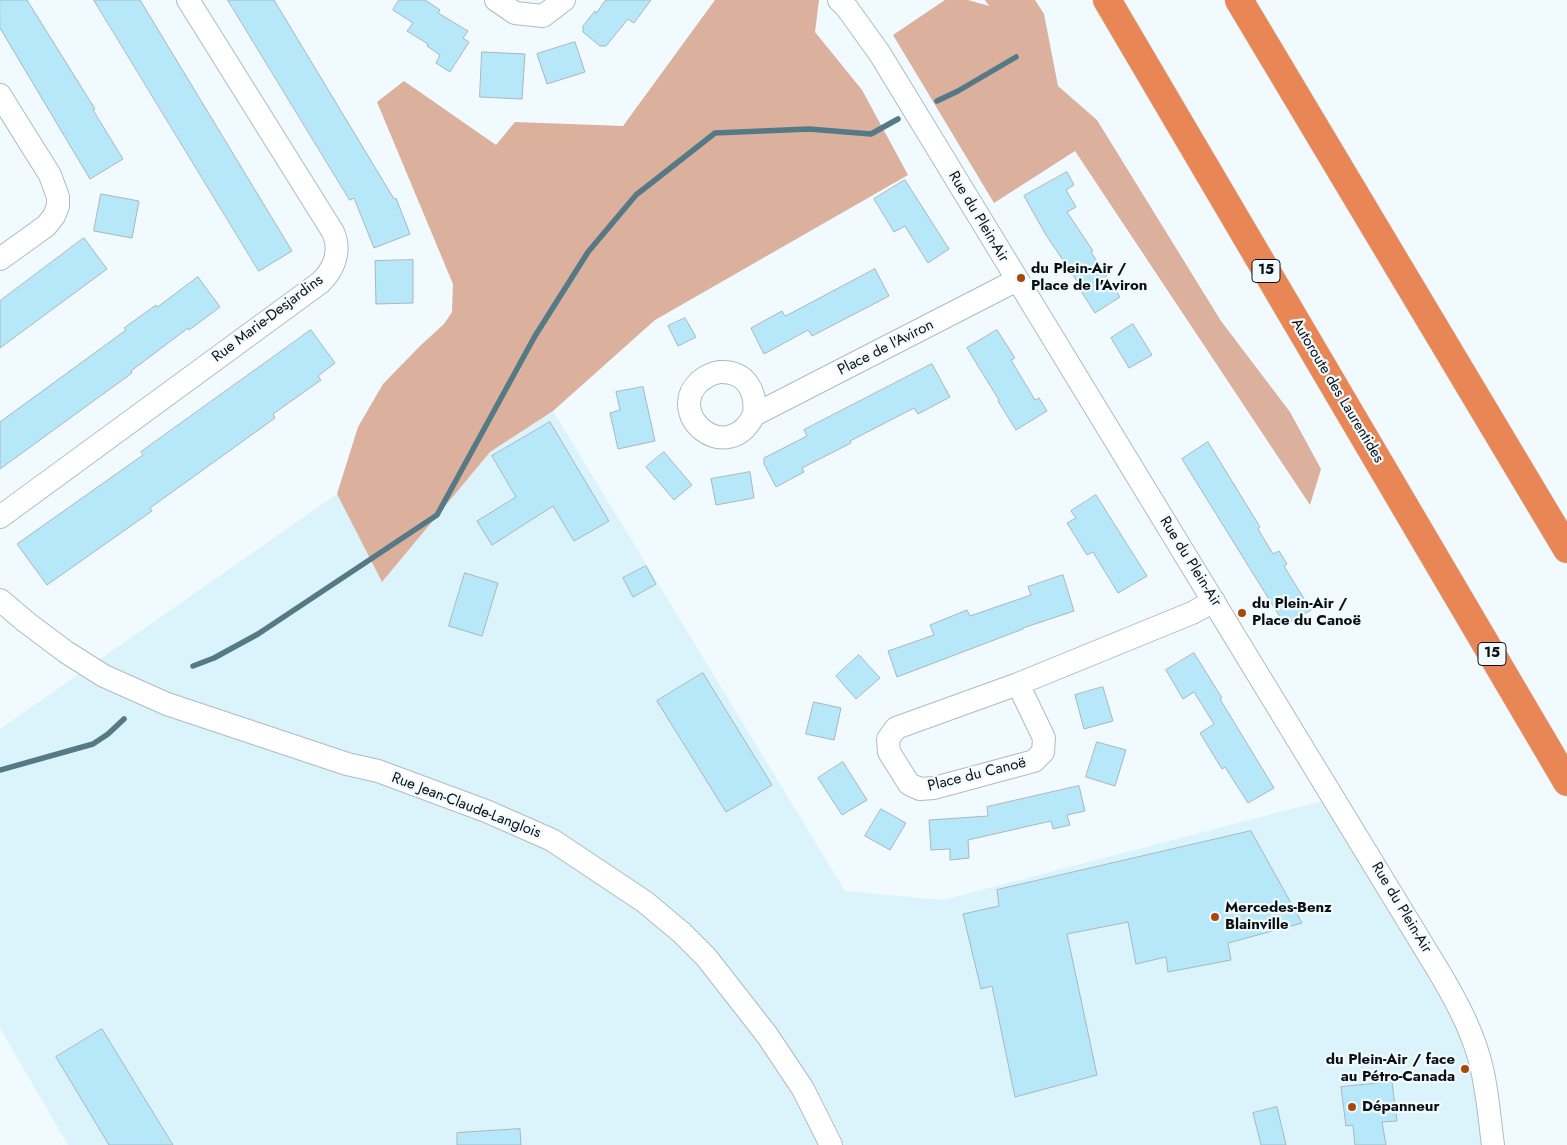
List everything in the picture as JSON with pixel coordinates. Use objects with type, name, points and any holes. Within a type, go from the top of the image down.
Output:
[{"type":"highway","name":"Autoroute des Laurentides","points":[[1107,0],[1567,782]]},
{"type":"highway","points":[[1239,0],[1567,549]]},
{"type":"street","name":"Rue Marie-Desjardins","points":[[0,517],[321,282],[334,264],[337,254],[336,240],[333,232],[188,0]]},
{"type":"street","points":[[496,0],[515,13],[543,16],[564,0]]},
{"type":"street","name":"Rue du Plein-Air","points":[[839,0],[847,8],[880,54],[1454,999],[1468,1028],[1479,1060],[1488,1102],[1493,1145]]},
{"type":"street","points":[[0,95],[50,175],[57,191],[58,206],[54,216],[46,226],[0,259]]},
{"type":"street","name":"Place de l'Aviron","points":[[754,415],[1017,280]]},
{"type":"street","name":"Rue Jean-Claude-Langlois","points":[[0,600],[66,652],[104,676],[167,704],[347,764],[378,772],[486,811],[552,840],[645,902],[682,933],[706,957],[767,1035],[803,1089],[831,1145]]},
{"type":"street","name":"Place du Canoë","points":[[1018,684],[1044,738],[1043,752],[1034,761],[934,788],[920,789],[909,784],[889,752],[888,739],[896,728],[1018,684],[1192,613],[1214,601]]},
{"type":"shaded area","points":[[715,0],[819,0],[815,32],[862,90],[908,175],[655,320],[553,411],[490,452],[382,582],[337,494],[358,427],[383,384],[444,324],[452,312],[453,284],[377,102],[404,81],[496,145],[515,122],[623,126]]},
{"type":"shaded area","points":[[945,0],[968,0],[989,6],[985,0],[1035,0],[1044,14],[1058,86],[1097,120],[1221,321],[1290,412],[1321,469],[1310,505],[1075,151],[994,203],[893,35]]},
{"type":"shaded area","points":[[553,411],[845,891],[943,900],[1322,801],[1410,943],[1469,1044],[1485,1145],[68,1145],[0,1028],[0,729],[337,494],[382,582],[490,452]]},
{"type":"building","points":[[0,0],[27,0],[95,109],[93,110],[123,159],[90,179],[0,28]]},
{"type":"building","points":[[94,0],[140,0],[292,251],[259,271]]},
{"type":"building","points":[[228,0],[274,0],[394,199],[396,198],[410,234],[374,248],[354,198],[350,200]]},
{"type":"building","points":[[399,0],[425,0],[440,10],[438,13],[468,31],[463,38],[469,42],[450,72],[436,63],[440,55],[427,46],[428,44],[407,31],[413,23],[393,10]]},
{"type":"building","points":[[606,0],[651,0],[634,23],[628,19],[606,46],[600,46],[583,32],[583,26]]},
{"type":"building","points":[[575,42],[585,72],[547,84],[537,54]]},
{"type":"building","points":[[482,52],[525,54],[522,99],[480,97]]},
{"type":"building","points":[[1067,172],[1074,185],[1066,190],[1076,207],[1067,212],[1120,297],[1095,313],[1024,196]]},
{"type":"building","points":[[905,180],[949,249],[928,263],[905,226],[894,232],[874,199]]},
{"type":"building","points":[[101,194],[139,201],[132,238],[94,231]]},
{"type":"building","points":[[84,238],[107,269],[0,348],[0,301]]},
{"type":"building","points":[[413,260],[413,303],[376,304],[375,261]]},
{"type":"building","points":[[875,269],[889,296],[812,336],[808,330],[764,354],[751,328],[782,311],[785,316]]},
{"type":"building","points":[[198,277],[220,307],[189,330],[188,328],[131,371],[132,373],[0,469],[0,422],[126,330],[124,328]]},
{"type":"building","points":[[685,318],[696,337],[678,346],[668,326]]},
{"type":"building","points":[[1133,324],[1152,355],[1129,368],[1111,338]]},
{"type":"building","points":[[311,330],[335,363],[318,376],[321,380],[273,414],[275,418],[150,508],[152,511],[47,585],[17,544],[143,455],[141,452]]},
{"type":"building","points":[[997,330],[1015,358],[1011,360],[1035,400],[1039,398],[1047,411],[1016,430],[967,348]]},
{"type":"building","points":[[932,364],[950,397],[918,414],[914,408],[850,441],[851,443],[802,468],[804,472],[776,487],[764,464],[764,458],[807,436],[804,430]]},
{"type":"building","points":[[643,387],[655,441],[618,449],[610,413],[620,410],[616,392]]},
{"type":"building","points":[[550,422],[609,521],[574,541],[553,506],[492,545],[477,521],[516,497],[492,456]]},
{"type":"building","points":[[1208,442],[1260,527],[1258,529],[1273,554],[1279,551],[1287,564],[1284,566],[1311,610],[1285,625],[1182,459]]},
{"type":"building","points":[[664,452],[692,485],[674,500],[646,467]]},
{"type":"building","points":[[750,472],[754,498],[716,505],[711,479]]},
{"type":"building","points":[[1096,495],[1147,576],[1118,593],[1093,552],[1087,555],[1067,523],[1076,518],[1071,511]]},
{"type":"building","points":[[646,566],[656,584],[633,597],[623,578]]},
{"type":"building","points":[[465,573],[498,583],[482,636],[449,626]]},
{"type":"building","points":[[1063,575],[1074,611],[1023,628],[897,677],[888,651],[934,635],[930,625],[967,610],[970,616],[1031,595],[1028,587]]},
{"type":"building","points":[[1194,653],[1274,788],[1248,803],[1225,767],[1222,769],[1200,733],[1214,724],[1194,692],[1183,699],[1166,670]]},
{"type":"building","points":[[859,655],[880,678],[856,699],[836,676]]},
{"type":"building","points":[[703,673],[772,785],[726,812],[657,701]]},
{"type":"building","points":[[1103,687],[1113,721],[1084,729],[1075,695]]},
{"type":"building","points":[[814,702],[841,708],[834,740],[806,734]]},
{"type":"building","points":[[1097,742],[1126,750],[1115,786],[1086,777]]},
{"type":"building","points":[[843,762],[867,800],[842,815],[818,778]]},
{"type":"building","points":[[1079,786],[1085,811],[1067,815],[1070,825],[1053,829],[1051,821],[968,840],[969,858],[950,860],[950,849],[931,850],[929,820],[988,816],[987,807]]},
{"type":"building","points":[[881,809],[906,823],[890,850],[865,836]]},
{"type":"building","points":[[1251,831],[1302,923],[1228,943],[1231,960],[1168,972],[1166,957],[1136,964],[1128,922],[1067,934],[1097,1075],[1015,1097],[992,986],[981,989],[963,914],[999,906],[997,890]]},
{"type":"building","points":[[102,1029],[173,1145],[109,1145],[56,1057]]},
{"type":"building","points":[[1392,1082],[1397,1121],[1382,1122],[1386,1145],[1355,1145],[1353,1125],[1346,1126],[1341,1087]]},
{"type":"building","points":[[1277,1107],[1286,1145],[1261,1145],[1253,1113]]},
{"type":"building","points":[[520,1129],[521,1145],[457,1145],[457,1133]]},
{"type":"waterway","points":[[937,101],[1016,57]]},
{"type":"waterway","points":[[193,666],[214,658],[258,634],[437,515],[535,336],[588,252],[636,195],[715,133],[809,129],[871,134],[898,119]]},
{"type":"waterway","points":[[0,770],[93,744],[108,734],[124,719]]},
{"type":"place","name":"du Plein-Air / Place de l'Aviron","points":[[1021,278]]},
{"type":"place","name":"du Plein-Air / Place du Canoë","points":[[1242,613]]},
{"type":"place","name":"Mercedes-Benz Blainville","points":[[1215,917]]},
{"type":"place","name":"du Plein-Air / face au Pétro-Canada","points":[[1465,1069]]},
{"type":"place","name":"Dépanneur","points":[[1352,1107]]}]
